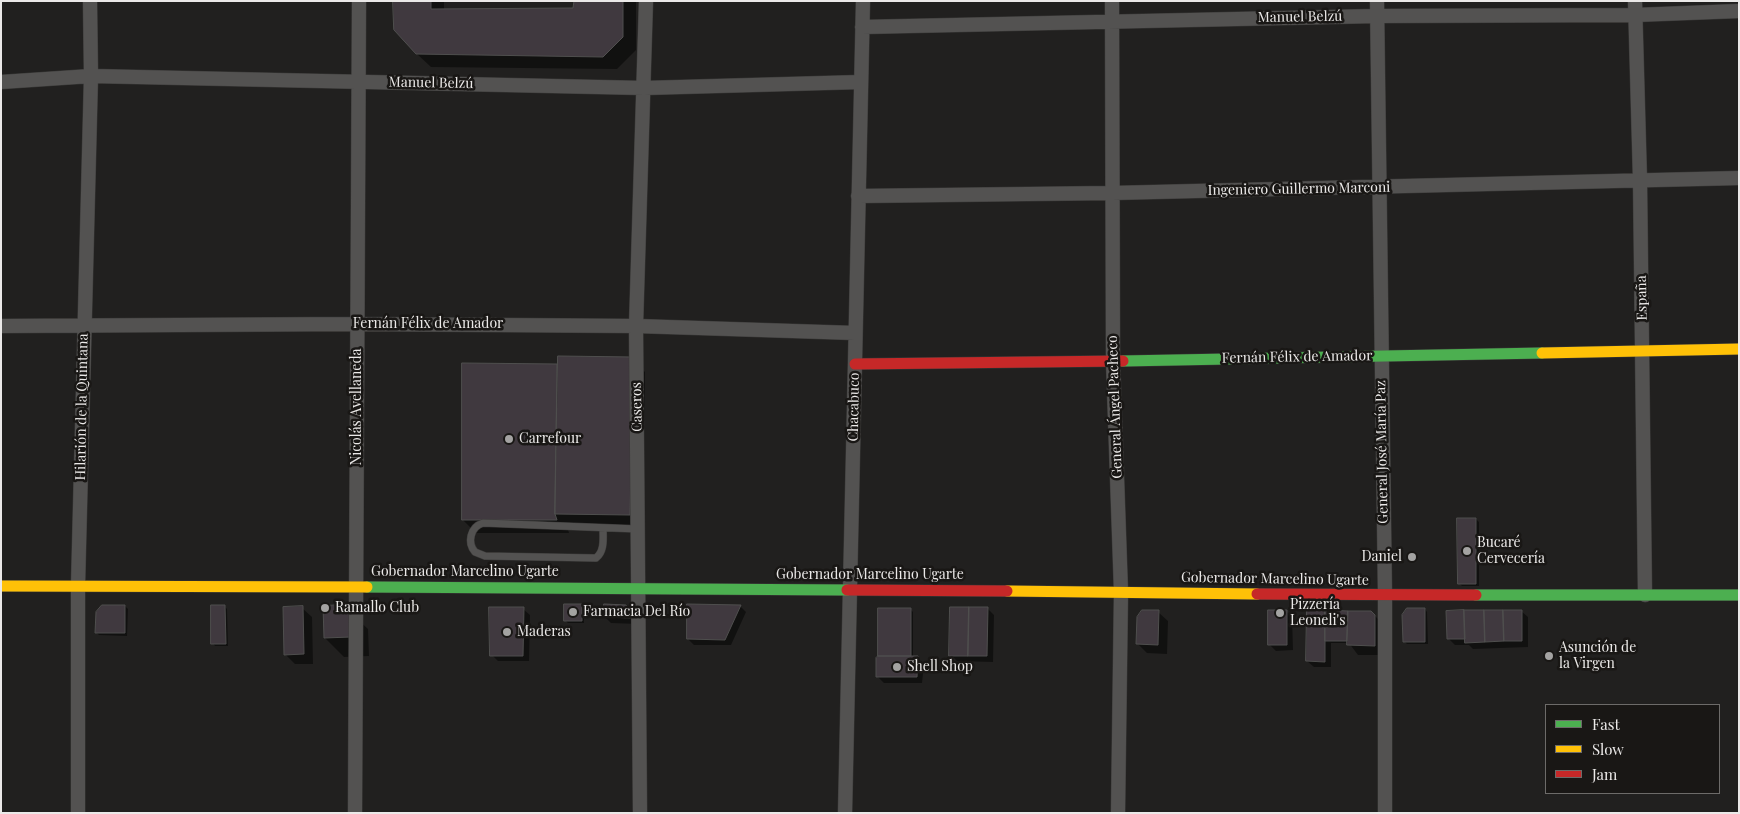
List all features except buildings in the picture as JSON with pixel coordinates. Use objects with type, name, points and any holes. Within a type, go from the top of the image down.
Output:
[{"type":"street","name":"Hilarión de la Quintana","points":[[78,813],[78,586],[91,76],[90,1]]},
{"type":"street","name":"Nicolás Avellaneda","points":[[355,813],[359,1]]},
{"type":"street","name":"Caseros","points":[[640,813],[636,326],[646,1]]},
{"type":"street","name":"Chacabuco","points":[[845,813],[862,1]]},
{"type":"street","name":"General Ángel Pacheco","points":[[1112,1],[1113,361],[1121,592],[1118,813]]},
{"type":"street","name":"General José María Paz","points":[[1377,1],[1380,356],[1385,595],[1385,813]]},
{"type":"street","name":"Manuel Belzú","points":[[862,27],[1377,16],[1635,8],[1739,10]]},
{"type":"street","name":"España","points":[[1635,8],[1643,351],[1645,595]]},
{"type":"street","name":"Manuel Belzú","points":[[1,82],[91,76],[644,88],[861,82]]},
{"type":"street","name":"Ingeniero Guillermo Marconi","points":[[858,196],[1112,193],[1739,178]]},
{"type":"street","name":"Fernán Félix de Amador","points":[[1,326],[357,324],[636,326],[855,333]]},
{"type":"street","name":"Fernán Félix de Amador","points":[[855,364],[1739,349]]},
{"type":"street","name":"Gobernador Marcelino Ugarte","points":[[1,586],[639,588],[1385,595],[1739,595]]},
{"type":"lane","points":[[603,528],[603,548],[600,556],[596,558],[485,556],[475,552],[471,546],[473,530],[482,523],[639,529]]},
{"type":"traffic: fast","points":[[1123,361],[1542,353]]},
{"type":"traffic: fast","points":[[367,587],[847,590]]},
{"type":"traffic: fast","points":[[1476,595],[1739,595]]},
{"type":"traffic: slow","points":[[1542,353],[1739,349]]},
{"type":"traffic: slow","points":[[1,586],[367,587]]},
{"type":"traffic: slow","points":[[1007,591],[1257,594]]},
{"type":"traffic: jam","points":[[855,364],[1123,361]]},
{"type":"traffic: jam","points":[[847,590],[1007,591]]},
{"type":"traffic: jam","points":[[1257,594],[1476,595]]},
{"type":"place","name":"Carrefour","points":[[509,439]]},
{"type":"place","name":"Bucaré Cervecería","points":[[1467,551]]},
{"type":"place","name":"Daniel","points":[[1412,557]]},
{"type":"place","name":"Ramallo Club","points":[[325,608]]},
{"type":"place","name":"Farmacia Del Río","points":[[573,612]]},
{"type":"place","name":"Pizzería Leoneli's","points":[[1280,613]]},
{"type":"place","name":"Maderas","points":[[507,632]]},
{"type":"place","name":"Asunción de la Virgen","points":[[1549,656]]},
{"type":"place","name":"Shell Shop","points":[[897,667]]}]
